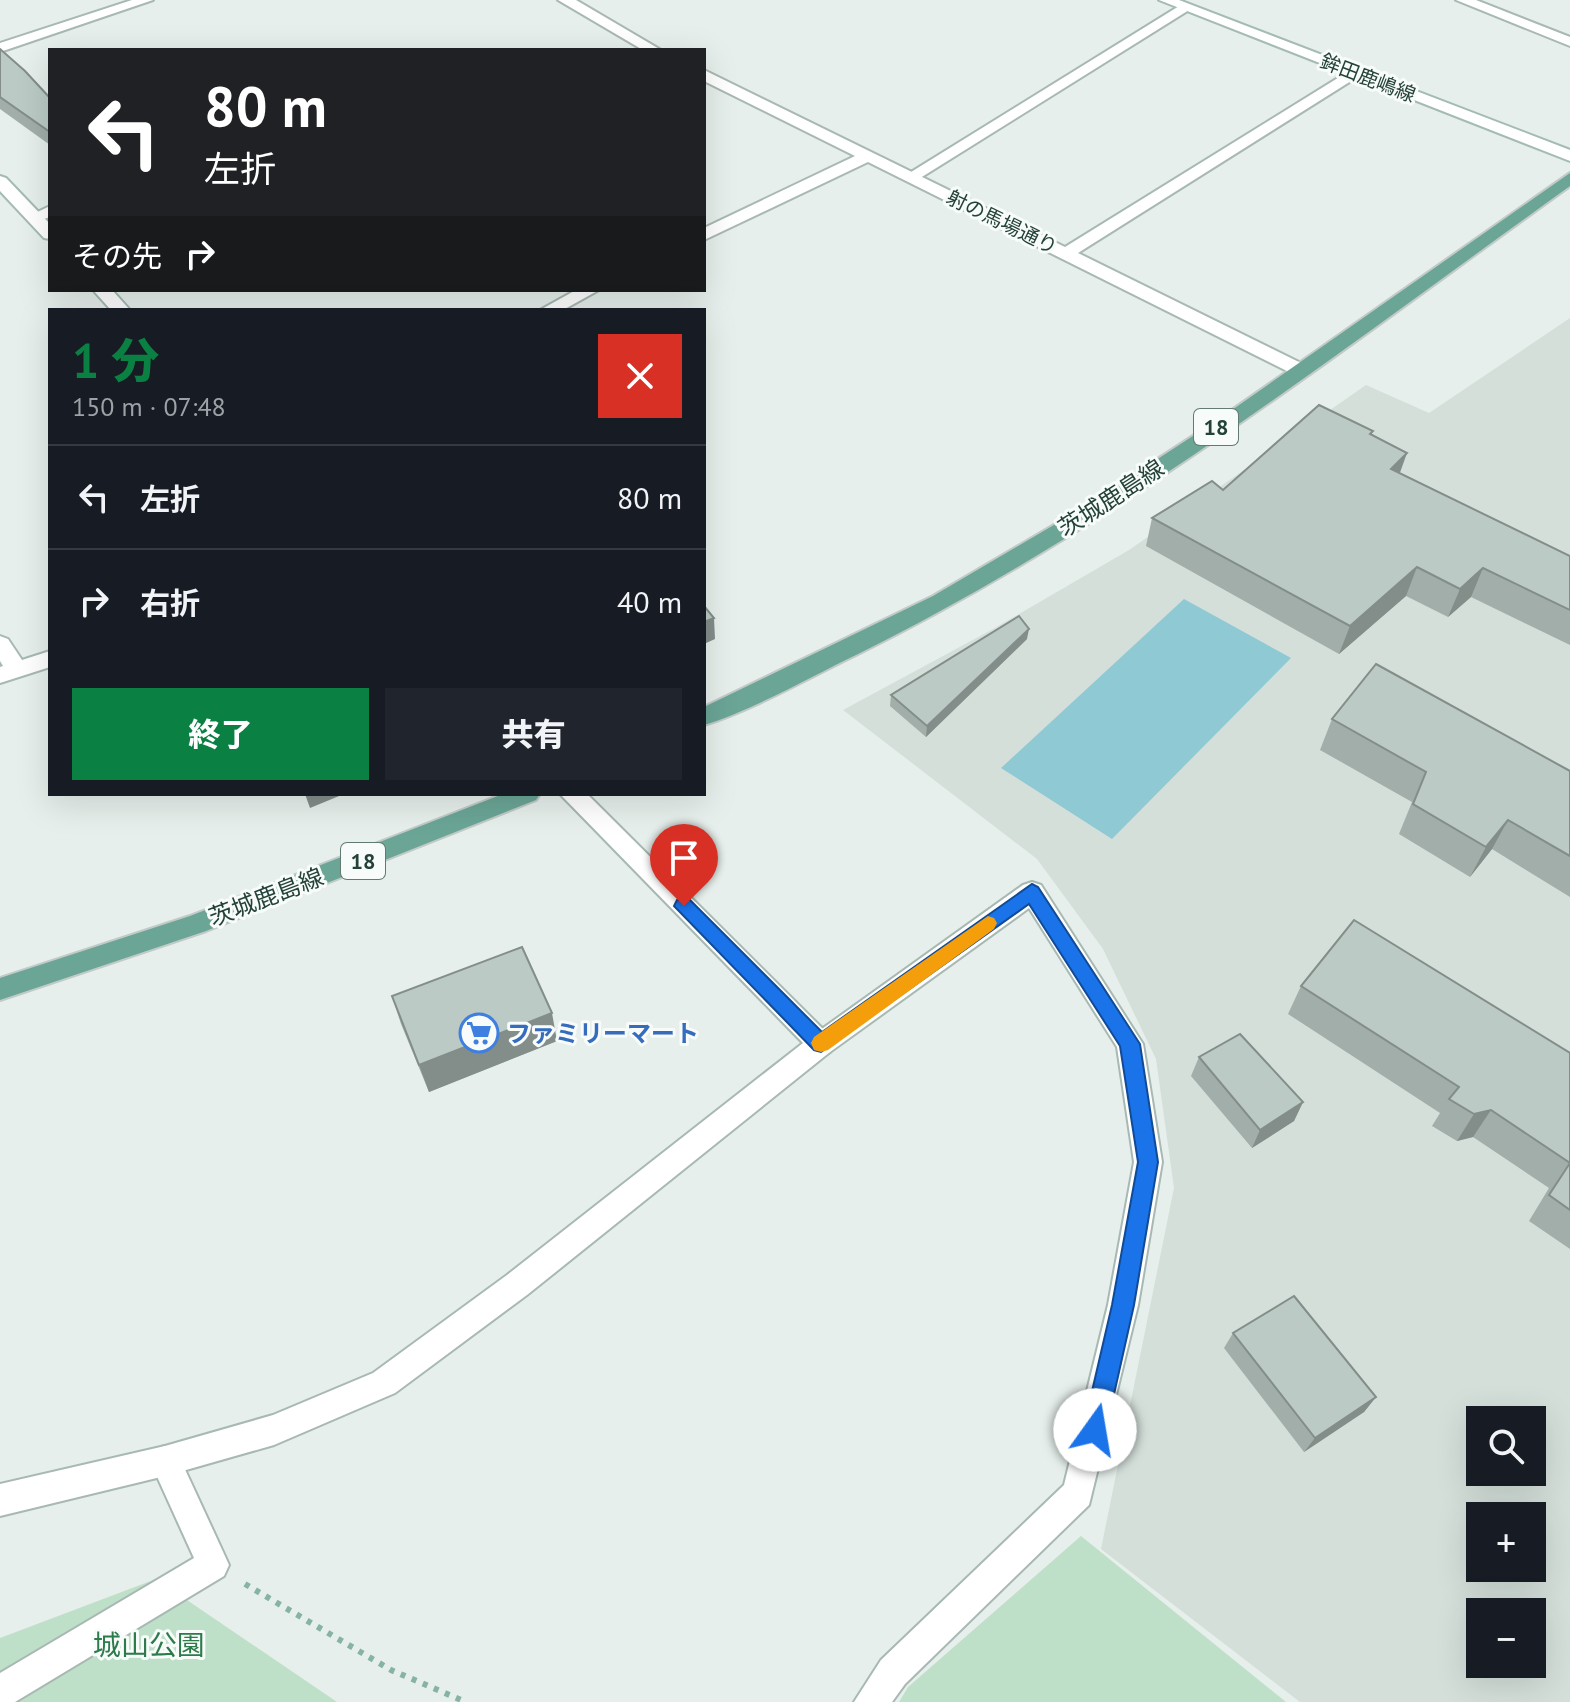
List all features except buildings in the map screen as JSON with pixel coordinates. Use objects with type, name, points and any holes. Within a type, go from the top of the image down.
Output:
[{"type":"main road","name":"茨城鹿島線","points":[[706,716],[896,624],[1015,560],[1125,491],[1570,178]]},
{"type":"main road","name":"茨城鹿島線","points":[[0,989],[197,924],[523,796]]},
{"type":"street","points":[[0,48],[146,0]]},
{"type":"street","points":[[565,0],[650,48]]},
{"type":"street","name":"鉾田鹿嶋線","points":[[1166,0],[1570,156]]},
{"type":"street","points":[[1463,0],[1570,42]]},
{"type":"street","points":[[1488,10],[1504,0]]},
{"type":"street","points":[[911,177],[1184,7]]},
{"type":"street","points":[[1065,254],[1354,73]]},
{"type":"street","name":"射の馬場通り","points":[[706,76],[1300,370]]},
{"type":"street","points":[[706,234],[868,156]]},
{"type":"street","points":[[0,181],[42,214]]},
{"type":"street","points":[[104,292],[119,308]]},
{"type":"street","points":[[553,308],[586,292]]},
{"type":"street","points":[[0,644],[9,672],[48,660]]},
{"type":"street","points":[[574,796],[821,1044]]},
{"type":"street","points":[[0,1500],[165,1461],[274,1430],[384,1383],[517,1285],[821,1044],[1032,892],[1130,1044],[1148,1162],[1123,1305],[1078,1494],[893,1672],[871,1702]]},
{"type":"street","points":[[0,1692],[213,1565],[165,1461]]},
{"type":"path","points":[[213,1565],[391,1670],[466,1702]]},
{"type":"shaded area","points":[[1570,318],[1570,1702],[1300,1702],[1101,1549],[1174,1188],[1156,1059],[1103,949],[1037,859],[843,710],[993,629],[1129,550],[1366,385],[1429,413]]},
{"type":"green space","points":[[1081,1536],[1286,1702],[899,1702],[908,1687]]},
{"type":"green space","name":"城山公園","points":[[156,1579],[337,1702],[0,1702],[0,1638]]},
{"type":"water","points":[[1184,599],[1291,658],[1112,839],[1001,768]]},
{"type":"slow traffic","points":[[821,1043],[988,923]]},
{"type":"place","name":"ファミリーマート","points":[[479,1033]]},
{"type":"route","points":[[684,906],[821,1044],[1032,892],[1130,1044],[1148,1162],[1123,1305],[1095,1430]]}]
